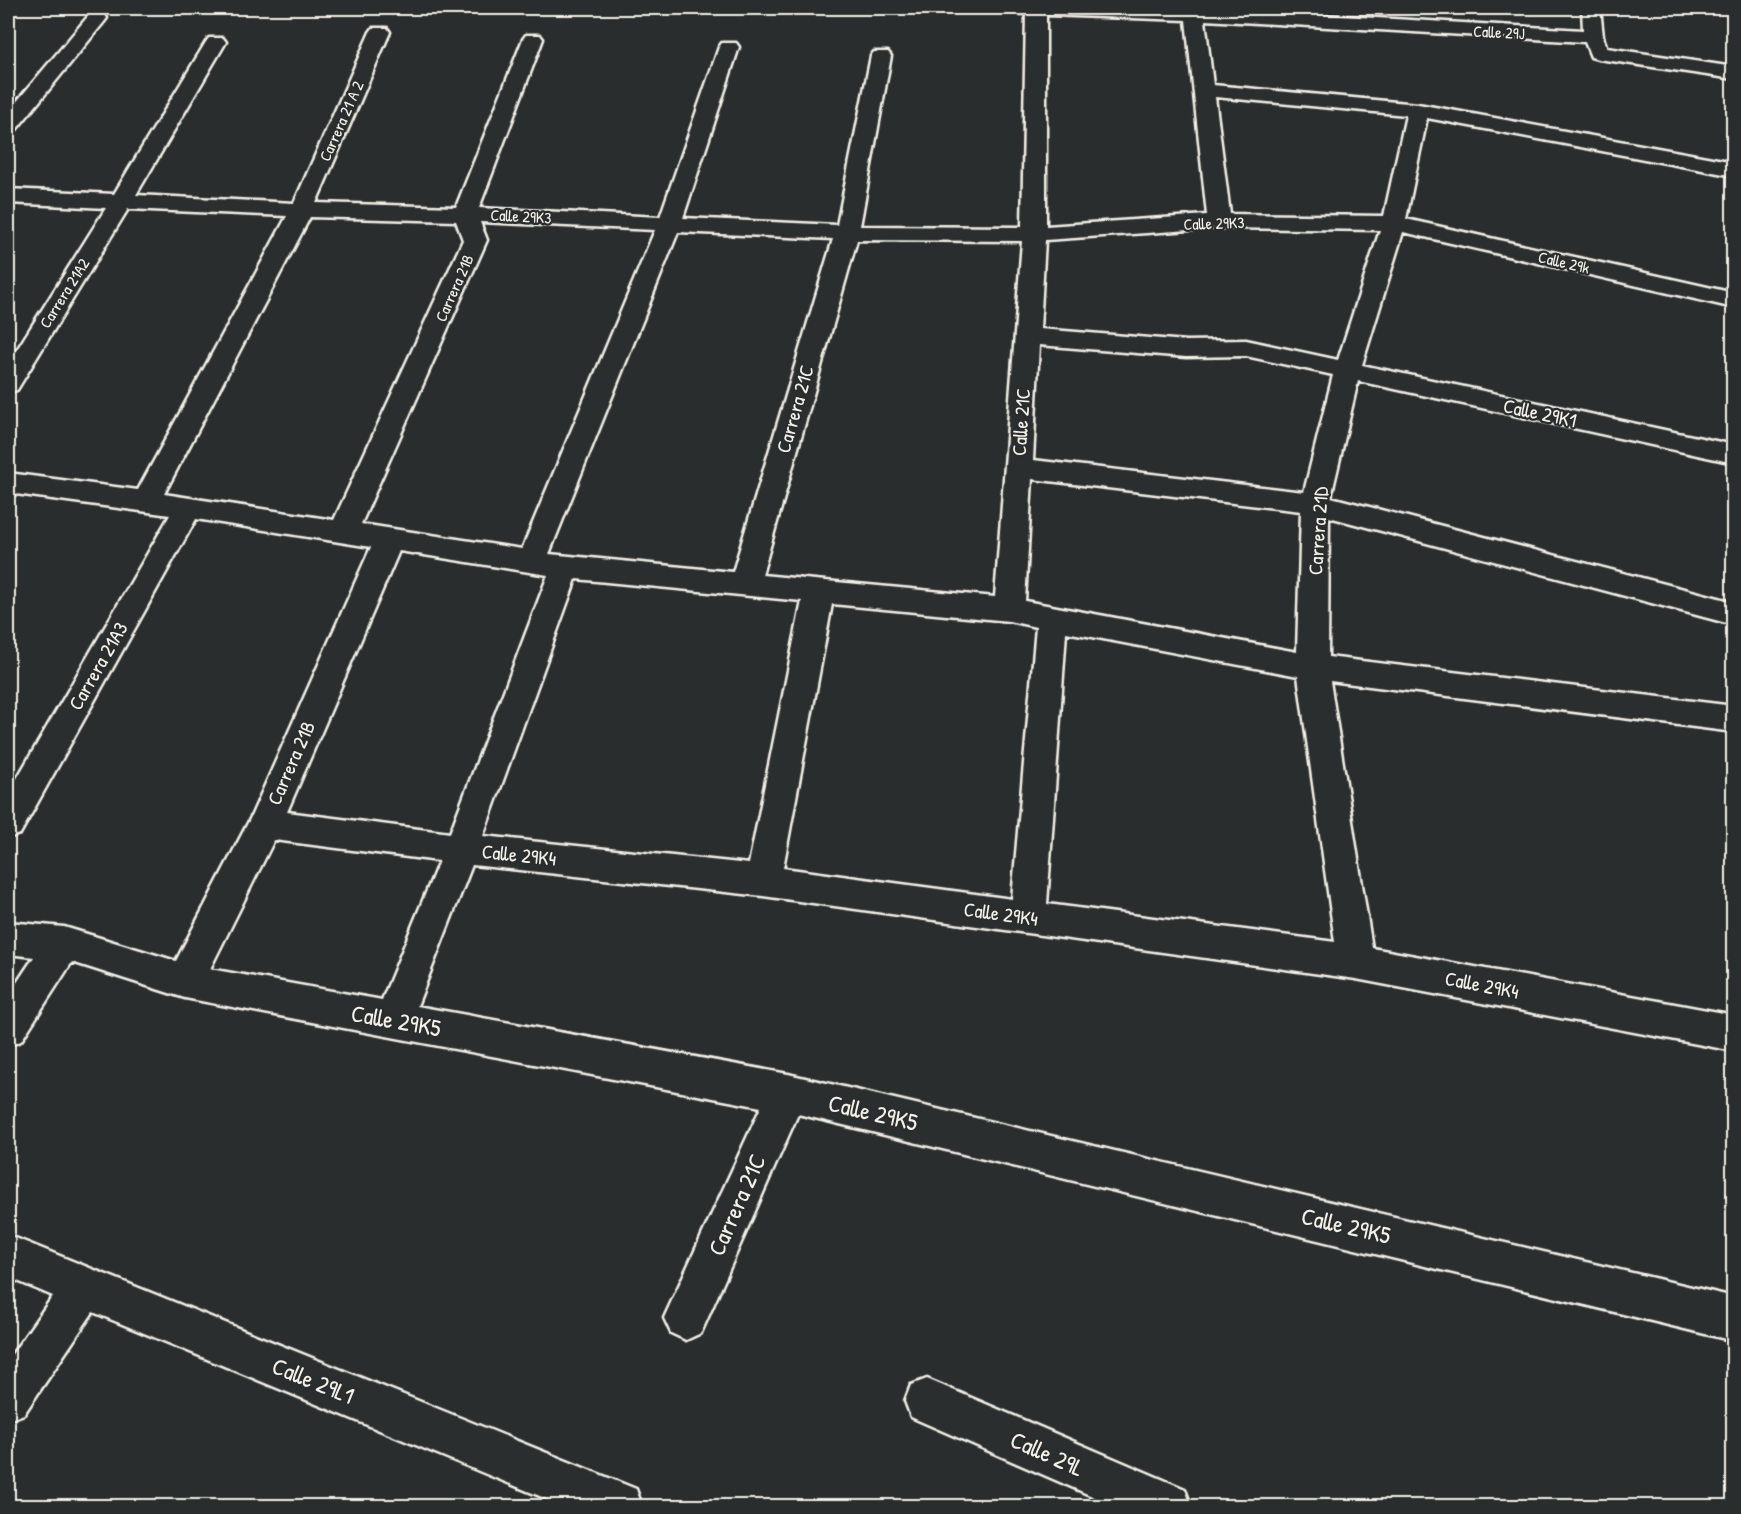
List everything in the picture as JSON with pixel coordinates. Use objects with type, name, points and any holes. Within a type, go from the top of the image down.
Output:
[{"type":"street","name":"Calle 29J","points":[[1011,8],[1194,11],[1595,45],[1734,73]]},
{"type":"street","points":[[1034,234],[1036,8]]},
{"type":"street","points":[[1591,8],[1595,45]]},
{"type":"street","points":[[1194,11],[1219,221]]},
{"type":"street","points":[[8,125],[97,18]]},
{"type":"street","name":"Carrera 21 A 2","points":[[302,210],[380,32]]},
{"type":"street","points":[[465,214],[533,39]]},
{"type":"street","name":"Carrera 21A2","points":[[8,384],[216,42]]},
{"type":"street","points":[[531,562],[669,224],[729,47]]},
{"type":"street","name":"Carrera 21C","points":[[744,584],[847,233],[881,56]]},
{"type":"street","points":[[1203,90],[1418,110],[1734,169]]},
{"type":"street","name":"Carrera 21D","points":[[1356,962],[1312,667],[1315,503],[1347,371],[1394,223],[1418,110]]},
{"type":"street","name":"Calle 29K3","points":[[8,196],[120,203],[465,214],[847,233],[1034,234],[1219,221],[1394,223]]},
{"type":"street","points":[[146,501],[302,210]]},
{"type":"street","name":"Carrera 21B","points":[[343,533],[475,240],[465,214]]},
{"type":"street","name":"Calle 29k","points":[[1394,223],[1734,302]]},
{"type":"street","name":"Calle 21C","points":[[1010,610],[1034,234]]},
{"type":"street","name":"Calle 29K1","points":[[1027,336],[1186,349],[1246,348],[1734,454]]},
{"type":"street","points":[[1018,468],[1315,503],[1734,614]]},
{"type":"street","points":[[8,483],[146,501],[566,567],[1010,610],[1312,667],[1734,719]]},
{"type":"street","name":"Carrera 21A3","points":[[8,824],[188,508]]},
{"type":"street","name":"Carrera 21B","points":[[185,981],[265,824],[389,540]]},
{"type":"street","points":[[393,1020],[566,567]]},
{"type":"street","points":[[763,881],[819,593]]},
{"type":"street","points":[[1028,918],[1052,618]]},
{"type":"street","name":"Calle 29K4","points":[[265,824],[460,849],[763,881],[1356,962],[1734,1033]]},
{"type":"street","name":"Calle 29K5","points":[[8,938],[64,943],[185,981],[788,1093],[1734,1319]]},
{"type":"street","points":[[8,1028],[64,943]]},
{"type":"street","name":"Carrera 21C","points":[[686,1318],[788,1093]]},
{"type":"street","name":"Calle 29L1","points":[[8,1256],[619,1506]]},
{"type":"street","points":[[8,1398],[84,1288]]},
{"type":"street","name":"Calle 29L","points":[[927,1401],[1168,1506]]}]
